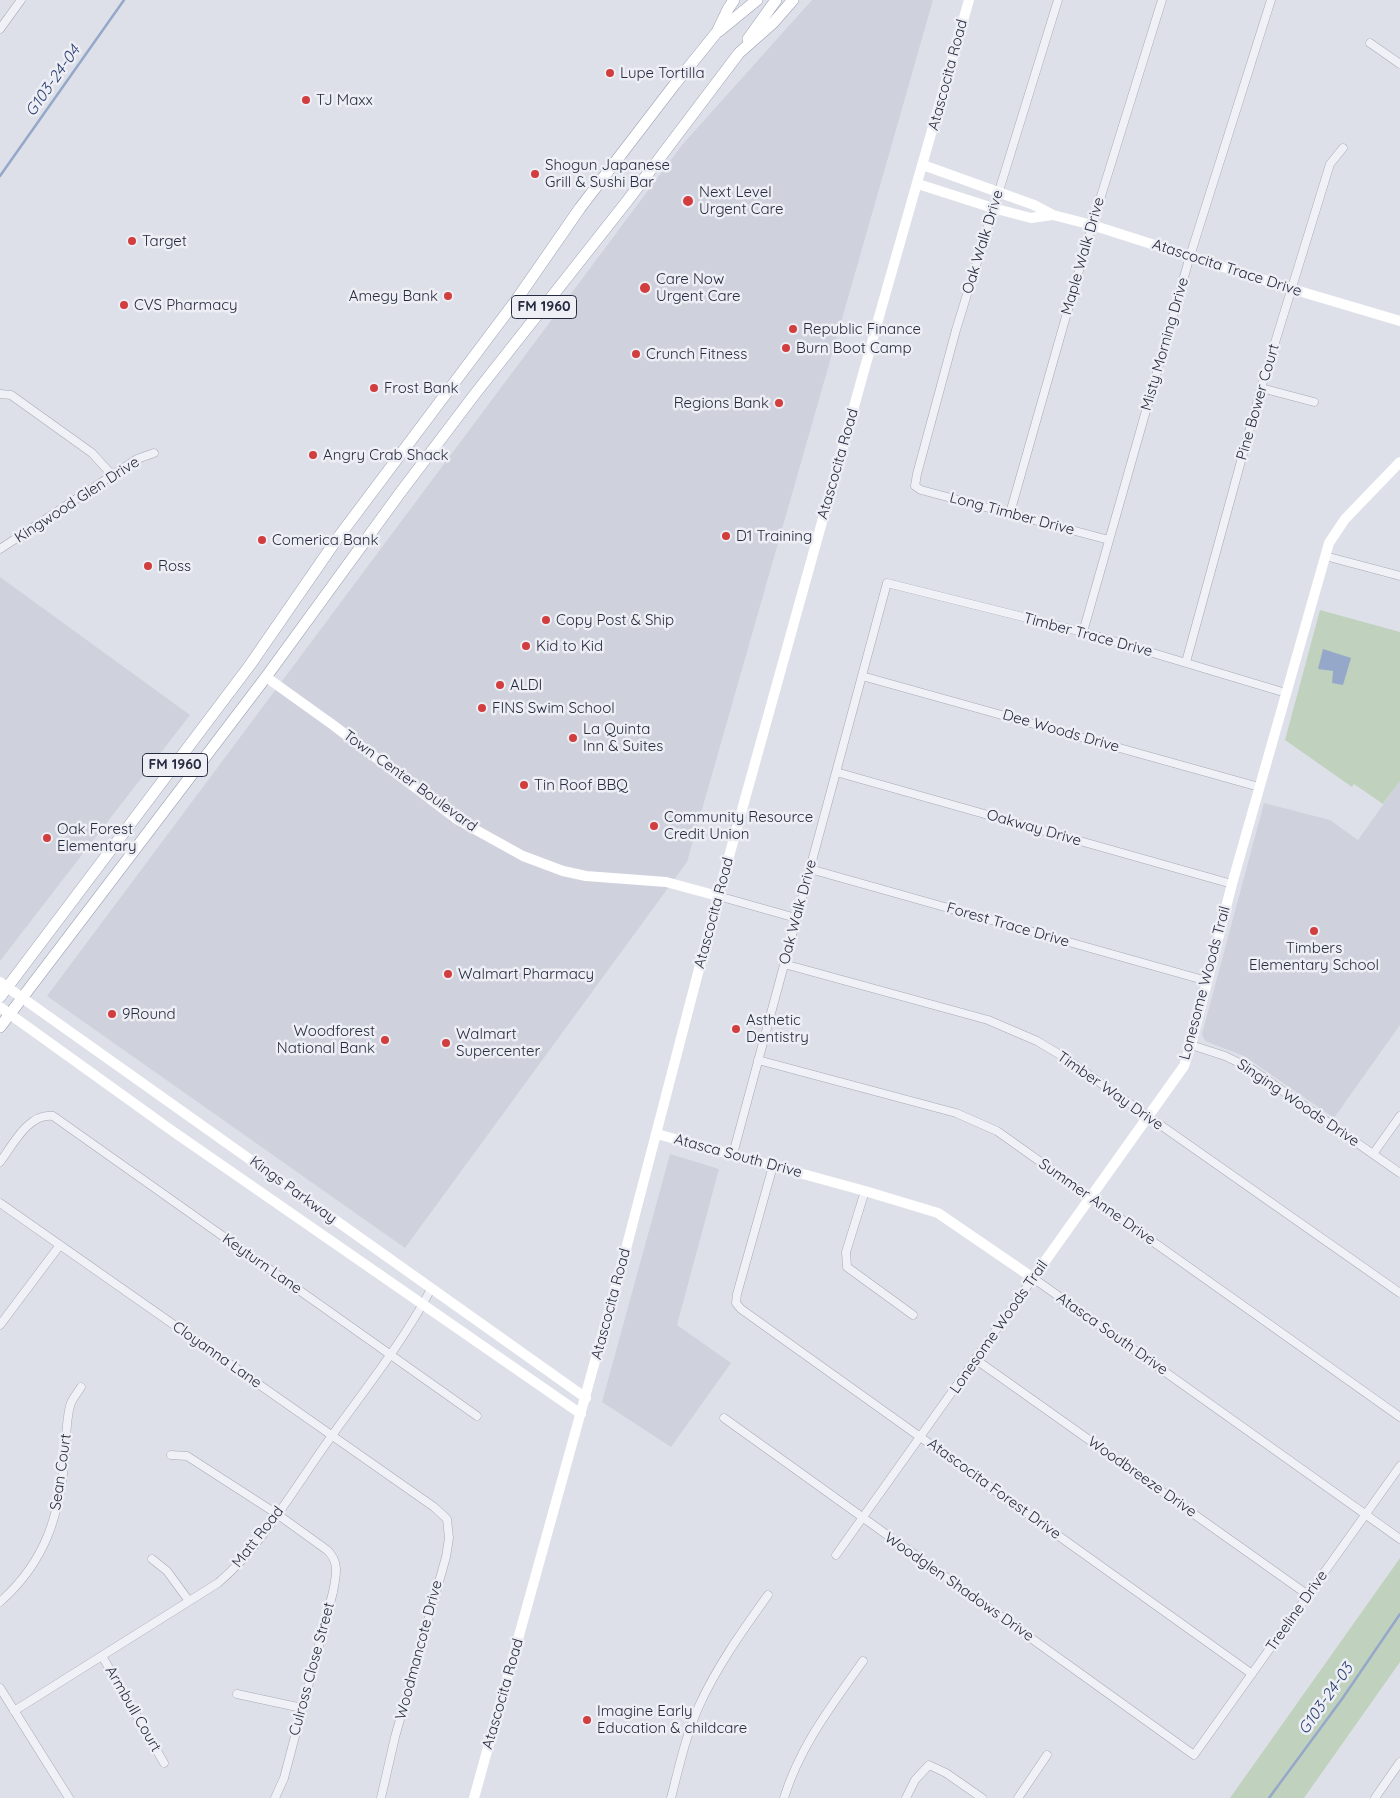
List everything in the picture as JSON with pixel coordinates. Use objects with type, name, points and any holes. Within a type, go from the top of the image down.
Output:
[{"type":"main road","name":"FM 1960","points":[[0,997],[4,984],[250,665],[337,539],[517,299],[580,208],[674,84],[717,32],[734,0]]},
{"type":"main road","points":[[717,32],[756,0]]},
{"type":"main road","points":[[739,53],[776,0]]},
{"type":"main road","name":"FM 1960","points":[[0,1027],[266,677],[400,492],[479,389],[628,200],[739,53],[772,23],[793,0]]},
{"type":"street","points":[[0,29],[21,0]]},
{"type":"street","name":"Atascocita Road","points":[[474,1798],[586,1398],[657,1134],[718,896],[969,0]]},
{"type":"street","name":"Oak Walk Drive","points":[[915,486],[956,330],[1058,0]]},
{"type":"street","name":"Maple Walk Drive","points":[[1010,513],[1092,225],[1162,0]]},
{"type":"street","name":"Misty Morning Drive","points":[[1083,632],[1190,256],[1271,0]]},
{"type":"street","points":[[1370,43],[1400,64]]},
{"type":"street","name":"Pine Bower Court","points":[[1186,662],[1261,388],[1330,164],[1343,148]]},
{"type":"street","name":"Atascocita Trace Drive","points":[[923,166],[1034,205],[1053,215],[1092,225],[1400,322]]},
{"type":"street","name":"Atascocita Trace Drive","points":[[918,184],[1031,218],[1053,215]]},
{"type":"street","points":[[1261,388],[1314,402]]},
{"type":"street","points":[[0,394],[11,395],[17,399],[92,454],[112,476]]},
{"type":"street","name":"Kingwood Glen Drive","points":[[0,549],[137,459],[154,453]]},
{"type":"street","name":"Lonesome Woods Trail","points":[[836,1555],[1180,1073],[1191,1044],[1232,884],[1329,543],[1345,519],[1400,462]]},
{"type":"street","name":"Long Timber Drive","points":[[915,486],[921,490],[1110,540]]},
{"type":"street","points":[[1325,556],[1400,576]]},
{"type":"street","name":"Oak Walk Drive","points":[[733,1154],[887,583]]},
{"type":"street","name":"Timber Trace Drive","points":[[887,583],[1083,632],[1286,693]]},
{"type":"street","name":"Dee Woods Drive","points":[[862,676],[1259,787]]},
{"type":"street","name":"Town Center Boulevard","points":[[266,677],[333,725],[458,820],[523,856],[564,871],[586,876],[666,882],[796,918]]},
{"type":"street","name":"Oakway Drive","points":[[836,772],[1232,884]]},
{"type":"street","name":"Forest Trace Drive","points":[[810,869],[1207,980]]},
{"type":"street","name":"Timber Way Drive","points":[[784,964],[970,1015],[1006,1027],[1037,1041],[1062,1056],[1147,1118],[1400,1293]]},
{"type":"street","name":"Kings Parkway","points":[[4,984],[586,1398]]},
{"type":"street","name":"Kings Parkway","points":[[0,1007],[171,1130],[581,1414]]},
{"type":"street","name":"Singing Woods Drive","points":[[1191,1044],[1242,1063],[1400,1173]]},
{"type":"street","name":"Summer Anne Drive","points":[[758,1060],[972,1118],[997,1132],[1400,1417]]},
{"type":"street","name":"Keyturn Lane","points":[[0,1162],[30,1122],[46,1115],[53,1116],[477,1416]]},
{"type":"street","points":[[1373,1154],[1400,1116]]},
{"type":"street","name":"Atasca South Drive","points":[[657,1134],[865,1190],[938,1212],[1400,1539]]},
{"type":"street","name":"Atascocita Forest Drive","points":[[774,1166],[737,1294],[736,1304],[752,1319],[1252,1674]]},
{"type":"street","points":[[865,1190],[846,1252],[847,1267],[913,1315]]},
{"type":"street","name":"Cloyanna Lane","points":[[0,1203],[434,1507]]},
{"type":"street","points":[[0,1325],[60,1246]]},
{"type":"street","name":"Matt Road","points":[[14,1711],[218,1583],[231,1572],[277,1514],[390,1354],[431,1289]]},
{"type":"street","name":"Woodbreeze Drive","points":[[975,1359],[1308,1595]]},
{"type":"street","name":"Sean Court","points":[[0,1602],[31,1569],[43,1548],[53,1524],[62,1485],[71,1404],[81,1387]]},
{"type":"street","name":"Woodglen Shadows Drive","points":[[724,1418],[862,1519],[1194,1755]]},
{"type":"street","name":"Culross Close Street","points":[[171,1455],[187,1456],[277,1514],[331,1554],[336,1564],[336,1576],[284,1778],[275,1798]]},
{"type":"street","name":"Treeline Drive","points":[[1194,1755],[1400,1466]]},
{"type":"street","name":"Woodmancote Drive","points":[[381,1798],[395,1736],[446,1557],[449,1538],[447,1519],[434,1507]]},
{"type":"street","points":[[152,1559],[167,1570],[189,1601]]},
{"type":"street","points":[[671,1798],[686,1739],[699,1705],[728,1653],[768,1595]]},
{"type":"street","name":"Armbull Court","points":[[102,1656],[164,1762]]},
{"type":"street","points":[[784,1798],[800,1756],[819,1723],[863,1661]]},
{"type":"street","points":[[0,1688],[69,1798]]},
{"type":"street","points":[[237,1694],[302,1708]]},
{"type":"street","points":[[1018,1798],[1047,1755]]},
{"type":"street","points":[[1375,1798],[1400,1762]]},
{"type":"street","points":[[906,1798],[915,1780],[929,1765],[946,1773],[982,1798]]},
{"type":"shaded area","points":[[812,0],[933,0],[687,862],[405,1248],[47,996],[682,145]]},
{"type":"shaded area","name":"Oak Forest Elementary","points":[[0,577],[190,715],[0,961]]},
{"type":"shaded area","name":"Timbers Elementary School","points":[[1400,781],[1400,1025],[1334,1118],[1244,1056],[1205,1041],[1202,1034],[1264,803],[1330,820],[1358,840]]},
{"type":"shaded area","points":[[670,1154],[719,1169],[677,1325],[731,1363],[671,1447],[602,1402]]},
{"type":"green space","points":[[1320,610],[1400,632],[1400,781],[1383,804],[1354,784],[1352,787],[1285,740]]},
{"type":"green space","points":[[1400,1558],[1400,1662],[1304,1798],[1230,1798]]},
{"type":"water","points":[[1323,649],[1351,658],[1343,685],[1332,683],[1333,671],[1318,669]]},
{"type":"waterway","name":"G103-24-04","points":[[0,176],[124,0]]},
{"type":"waterway","name":"G103-24-03","points":[[1269,1798],[1342,1699],[1400,1614]]},
{"type":"place","name":"Lupe Tortilla","points":[[610,73]]},
{"type":"place","name":"TJ Maxx","points":[[306,100]]},
{"type":"place","name":"Shogun Japanese Grill & Sushi Bar","points":[[535,174]]},
{"type":"place","name":"Next Level Urgent Care","points":[[688,201]]},
{"type":"place","name":"Target","points":[[132,241]]},
{"type":"place","name":"Care Now Urgent Care","points":[[645,288]]},
{"type":"place","name":"Amegy Bank","points":[[448,296]]},
{"type":"place","name":"CVS Pharmacy","points":[[124,305]]},
{"type":"place","name":"Republic Finance","points":[[793,329]]},
{"type":"place","name":"Burn Boot Camp","points":[[786,348]]},
{"type":"place","name":"Crunch Fitness","points":[[636,354]]},
{"type":"place","name":"Frost Bank","points":[[374,388]]},
{"type":"place","name":"Regions Bank","points":[[779,403]]},
{"type":"place","name":"Angry Crab Shack","points":[[313,455]]},
{"type":"place","name":"D1 Training","points":[[726,536]]},
{"type":"place","name":"Comerica Bank","points":[[262,540]]},
{"type":"place","name":"Ross","points":[[148,566]]},
{"type":"place","name":"Copy Post & Ship","points":[[546,620]]},
{"type":"place","name":"Kid to Kid","points":[[526,646]]},
{"type":"place","name":"ALDI","points":[[500,685]]},
{"type":"place","name":"FINS Swim School","points":[[482,708]]},
{"type":"place","name":"La Quinta Inn & Suites","points":[[573,738]]},
{"type":"place","name":"Tin Roof BBQ","points":[[524,785]]},
{"type":"place","name":"Community Resource Credit Union","points":[[654,826]]},
{"type":"place","name":"Oak Forest Elementary","points":[[47,838]]},
{"type":"place","name":"Timbers Elementary School","points":[[1314,931]]},
{"type":"place","name":"Walmart Pharmacy","points":[[448,974]]},
{"type":"place","name":"9Round","points":[[112,1014]]},
{"type":"place","name":"Asthetic Dentistry","points":[[736,1029]]},
{"type":"place","name":"Woodforest National Bank","points":[[385,1040]]},
{"type":"place","name":"Walmart Supercenter","points":[[446,1043]]},
{"type":"place","name":"Imagine Early Education & childcare","points":[[587,1720]]}]
